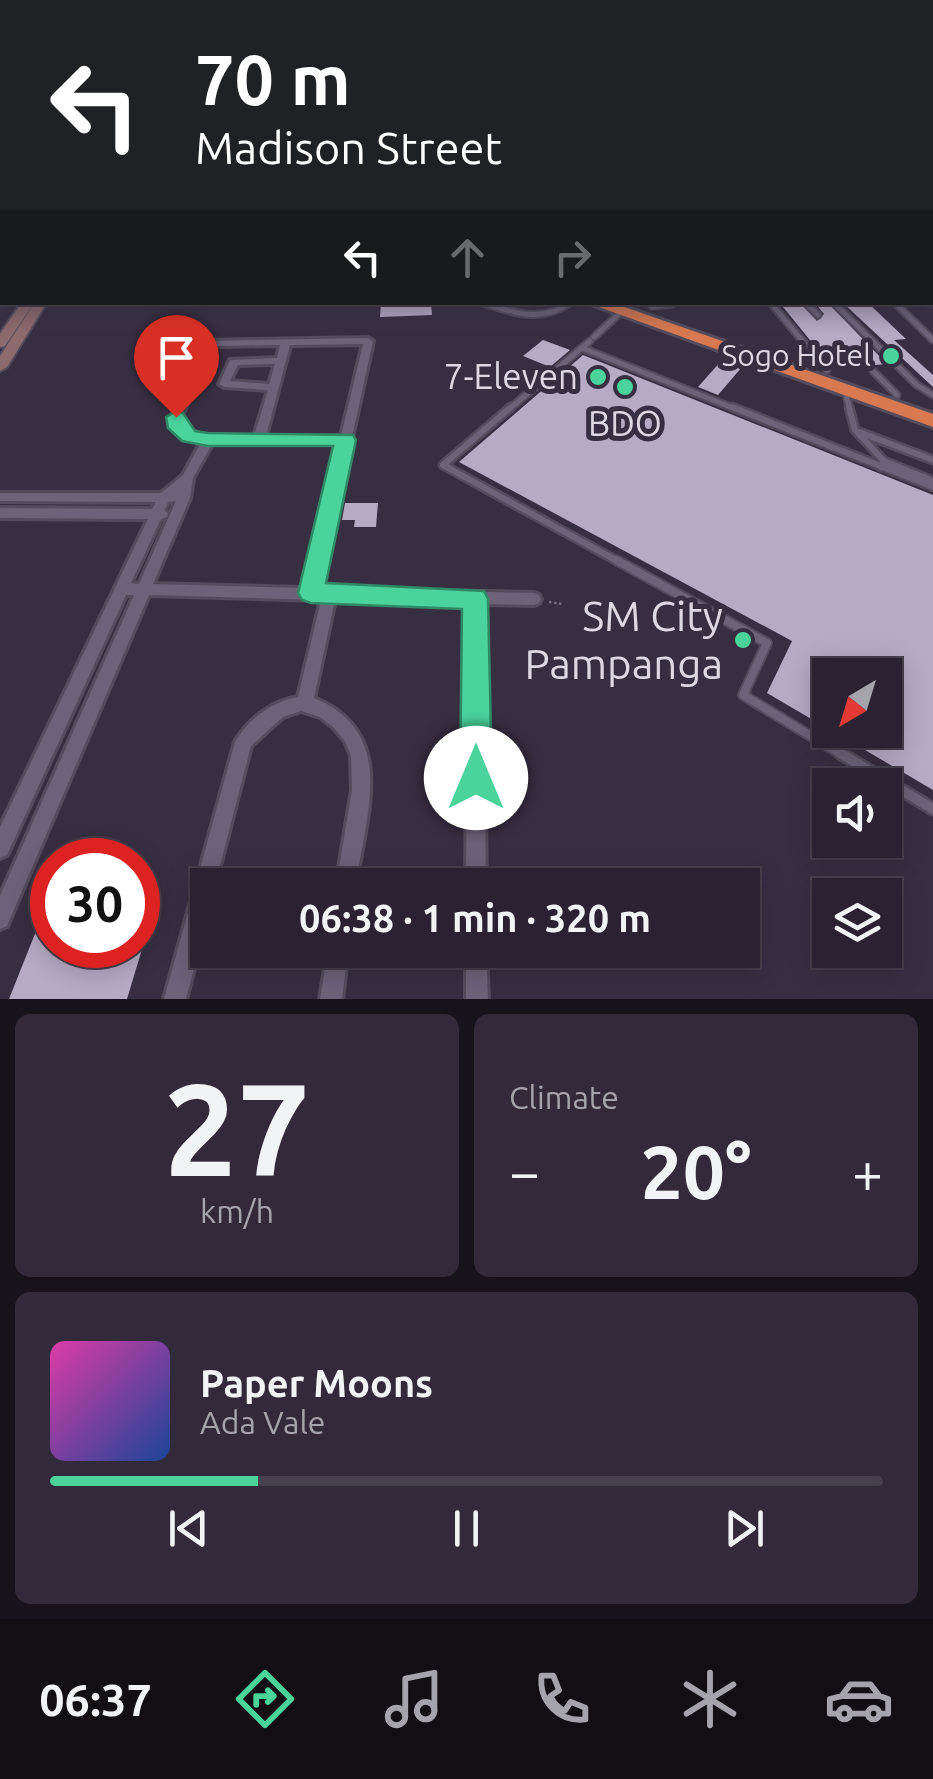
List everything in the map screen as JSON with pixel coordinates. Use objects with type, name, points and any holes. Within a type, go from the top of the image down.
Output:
[{"type":"highway","points":[[621,307],[827,370],[933,408]]},
{"type":"highway","points":[[730,342],[933,421]]},
{"type":"street","points":[[0,343],[26,305]]},
{"type":"street","points":[[0,368],[39,305]]},
{"type":"street","points":[[311,593],[346,440],[368,341],[210,342],[176,417],[178,428],[189,436],[208,440],[346,440]]},
{"type":"street","points":[[259,440],[286,342]]},
{"type":"street","points":[[272,387],[224,384],[234,362],[280,362]]},
{"type":"street","points":[[0,848],[161,506],[187,478],[208,440]]},
{"type":"street","points":[[0,919],[181,506],[187,478]]},
{"type":"street","points":[[0,497],[161,506]]},
{"type":"street","points":[[0,512],[181,506]]},
{"type":"street","points":[[122,589],[534,599]]},
{"type":"street","points":[[305,702],[329,594]]},
{"type":"street","points":[[475,599],[476,868]]},
{"type":"street","points":[[175,999],[244,742],[272,715],[305,702],[327,710],[344,726],[355,740],[362,764],[348,868]]},
{"type":"street","points":[[332,999],[336,968]]},
{"type":"street","points":[[476,968],[476,999]]},
{"type":"lane","points":[[493,305],[544,316],[560,314],[568,305]]},
{"type":"lane","points":[[652,306],[663,305]]},
{"type":"lane","points":[[680,305],[685,306]]},
{"type":"lane","points":[[773,305],[827,370]]},
{"type":"lane","points":[[808,305],[818,316]]},
{"type":"lane","points":[[835,305],[917,385],[933,395]]},
{"type":"lane","points":[[897,305],[933,340]]},
{"type":"lane","points":[[621,307],[588,342],[443,466],[768,643],[742,694],[933,808]]},
{"type":"lane","points":[[588,342],[933,484]]},
{"type":"lane","points":[[873,370],[897,395]]},
{"type":"lane","points":[[845,388],[855,430],[882,464]]},
{"type":"lane","points":[[855,430],[933,460]]},
{"type":"building","points":[[381,305],[431,305],[432,315],[380,317]]},
{"type":"building","points":[[781,305],[802,305],[817,321],[824,314],[816,305],[830,305],[887,364],[852,367],[835,349],[818,350]]},
{"type":"building","points":[[845,305],[870,305],[906,339],[894,340],[933,375],[933,387]]},
{"type":"building","points":[[543,340],[570,350],[550,367],[523,356]]},
{"type":"building","points":[[583,355],[933,495],[933,790],[902,772],[902,768],[862,748],[902,748],[902,658],[812,658],[812,719],[767,693],[792,641],[459,462]]},
{"type":"building","points":[[722,360],[742,367],[718,395],[698,387]]},
{"type":"building","points":[[345,503],[378,503],[376,527],[354,527],[355,520],[342,520]]},
{"type":"building","points":[[30,946],[30,968],[136,968],[127,999],[9,999]]},
{"type":"place","name":"Sogo Hotel","points":[[891,356]]},
{"type":"place","name":"7-Eleven","points":[[598,377]]},
{"type":"place","name":"BDO","points":[[625,387]]},
{"type":"place","name":"SM City Pampanga","points":[[743,640]]},
{"type":"route","points":[[176,417],[178,428],[189,436],[208,440],[346,440],[311,593],[475,599],[476,778]]}]
